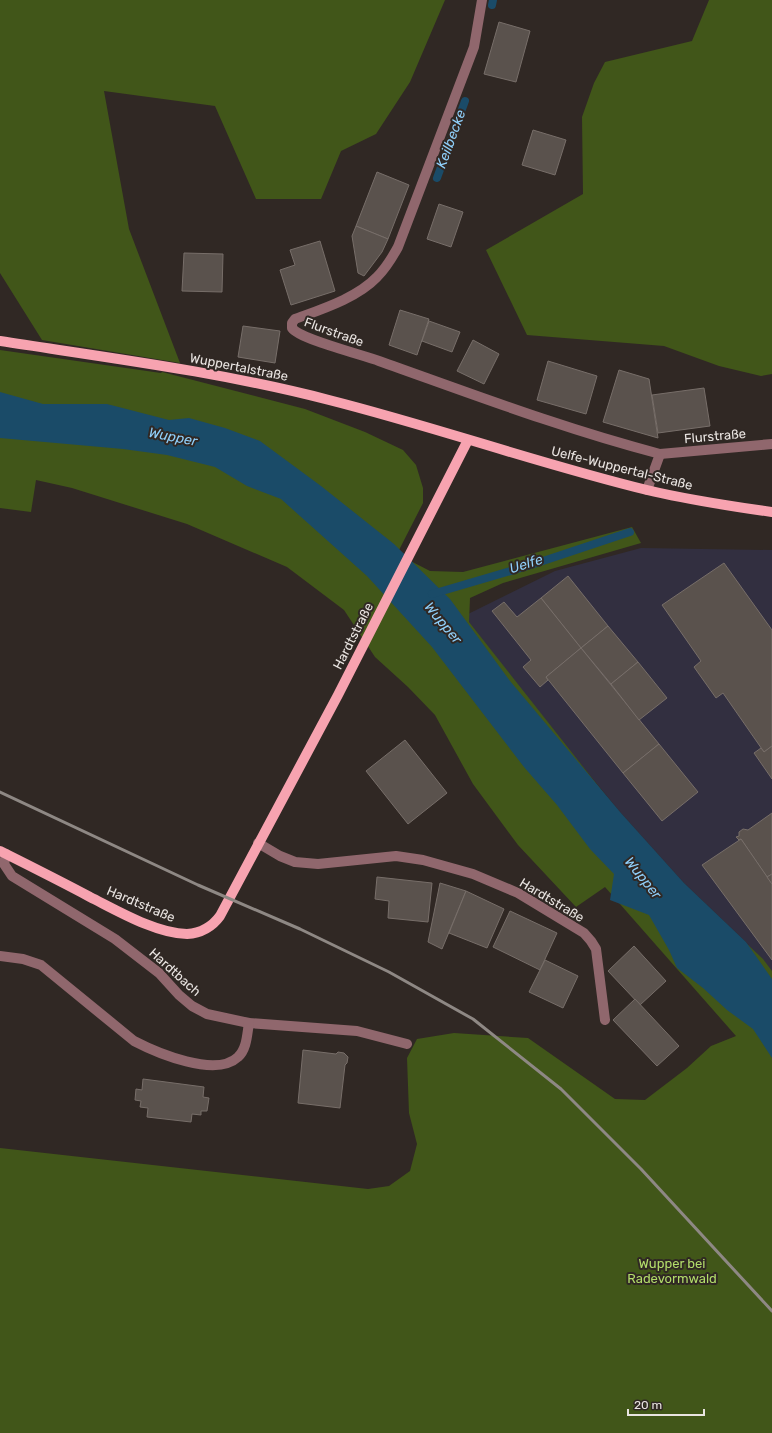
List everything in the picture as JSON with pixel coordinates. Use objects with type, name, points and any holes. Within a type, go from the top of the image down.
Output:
[{"type":"main road","name":"Wuppertalstraße","points":[[0,340],[209,374],[281,388],[381,414],[468,440]]},
{"type":"main road","name":"Uelfe-Wuppertal-Straße","points":[[468,440],[647,490],[704,502],[772,512]]},
{"type":"main road","name":"Hardtstraße","points":[[3,852],[126,915],[166,930],[187,934],[205,930],[216,922],[338,695],[468,440]]},
{"type":"street","name":"Flurstraße","points":[[482,0],[474,47],[398,247],[393,256],[377,277],[364,288],[329,306],[295,319],[292,323],[292,328],[296,332],[316,341],[378,361],[529,415],[619,444],[660,454],[772,444]]},
{"type":"street","points":[[647,490],[660,454]]},
{"type":"street","name":"Hardtstraße","points":[[258,843],[280,856],[295,862],[318,864],[396,856],[423,860],[473,874],[518,893],[584,933],[592,941],[596,949],[605,1020]]},
{"type":"street","name":"Hardtbach","points":[[3,852],[4,864],[12,876],[115,939],[159,974],[192,1006],[206,1014],[249,1023],[357,1031],[407,1044]]},
{"type":"street","points":[[0,956],[23,959],[41,965],[134,1041],[151,1050],[184,1061],[204,1065],[227,1064],[238,1057],[246,1046],[249,1023]]},
{"type":"shaded area","points":[[641,548],[772,550],[772,979],[746,942],[684,883],[621,813],[462,617],[555,571]]},
{"type":"green space","points":[[0,0],[445,0],[410,82],[376,134],[341,151],[321,199],[256,199],[215,106],[104,91],[129,229],[180,363],[42,340],[0,273]]},
{"type":"green space","points":[[709,0],[772,0],[772,374],[761,376],[719,366],[664,346],[527,335],[486,250],[583,194],[582,117],[594,83],[605,62],[692,41]]},
{"type":"green space","name":"Wupper bei Radevormwald","points":[[0,350],[162,372],[305,409],[365,432],[403,450],[416,465],[423,488],[423,503],[397,554],[430,571],[463,572],[632,527],[641,543],[503,583],[470,598],[469,622],[670,877],[746,943],[763,959],[772,971],[772,1433],[0,1433],[0,1148],[368,1189],[389,1186],[410,1171],[417,1144],[409,1113],[407,1058],[417,1039],[454,1033],[528,1038],[615,1099],[645,1100],[687,1068],[711,1046],[736,1036],[605,887],[576,907],[518,845],[473,784],[435,715],[408,687],[375,657],[344,610],[287,567],[187,524],[72,488],[36,480],[31,512],[0,508]]},
{"type":"water","name":"Wupper","points":[[0,392],[43,404],[107,404],[169,420],[189,418],[225,428],[260,441],[321,486],[394,544],[450,599],[510,681],[621,813],[684,883],[746,942],[772,979],[772,1058],[753,1029],[727,1010],[703,988],[677,968],[669,950],[649,915],[610,900],[614,874],[590,849],[557,805],[524,767],[432,647],[367,576],[281,499],[247,486],[215,467],[167,455],[123,449],[0,438]]},
{"type":"building","points":[[499,22],[530,31],[516,82],[484,74]]},
{"type":"building","points":[[533,130],[566,140],[555,175],[522,165]]},
{"type":"building","points":[[377,172],[409,185],[388,239],[356,226]]},
{"type":"building","points":[[439,204],[463,212],[451,247],[427,239]]},
{"type":"building","points":[[356,226],[388,239],[382,252],[364,276],[358,273],[352,236]]},
{"type":"building","points":[[320,241],[335,291],[291,305],[280,270],[295,265],[290,250]]},
{"type":"building","points":[[184,253],[223,254],[222,292],[182,291]]},
{"type":"building","points":[[400,310],[429,319],[417,355],[389,345]]},
{"type":"building","points":[[429,321],[460,332],[452,352],[422,341]]},
{"type":"building","points":[[243,326],[280,331],[275,363],[238,357]]},
{"type":"building","points":[[473,340],[499,354],[484,384],[457,371]]},
{"type":"building","points":[[548,361],[597,376],[586,414],[537,400]]},
{"type":"building","points":[[619,370],[649,379],[658,438],[603,422]]},
{"type":"building","points":[[704,388],[710,426],[658,433],[652,395]]},
{"type":"building","points":[[724,563],[772,630],[772,746],[764,752],[723,693],[716,698],[694,667],[701,661],[662,605]]},
{"type":"building","points":[[568,576],[608,626],[581,648],[541,598]]},
{"type":"building","points":[[541,598],[581,648],[546,677],[548,680],[540,687],[523,667],[531,660],[492,611],[504,602],[517,617]]},
{"type":"building","points":[[608,626],[638,662],[611,684],[581,648]]},
{"type":"building","points":[[581,648],[659,744],[623,773],[546,677]]},
{"type":"building","points":[[638,662],[667,698],[639,720],[611,684]]},
{"type":"building","points":[[405,740],[447,793],[408,824],[366,771]]},
{"type":"building","points":[[659,744],[698,792],[662,821],[623,773]]},
{"type":"building","points":[[772,746],[772,779],[754,753],[761,748],[764,752]]},
{"type":"building","points":[[772,813],[772,874],[767,877],[741,839],[739,840],[736,837],[739,836],[739,832],[743,829],[748,830]]},
{"type":"building","points":[[741,839],[772,884],[772,960],[702,865]]},
{"type":"building","points":[[772,874],[772,884],[767,877]]},
{"type":"building","points":[[377,877],[432,883],[428,922],[388,918],[389,901],[375,899]]},
{"type":"building","points":[[440,883],[466,891],[442,949],[428,942]]},
{"type":"building","points":[[466,891],[504,909],[487,948],[449,933]]},
{"type":"building","points":[[510,911],[557,933],[540,970],[493,947]]},
{"type":"building","points":[[634,946],[666,981],[640,1005],[608,971]]},
{"type":"building","points":[[545,960],[578,976],[563,1008],[529,992]]},
{"type":"building","points":[[635,999],[679,1046],[657,1066],[613,1020]]},
{"type":"building","points":[[303,1050],[336,1054],[338,1052],[344,1053],[348,1057],[345,1065],[340,1108],[298,1103]]},
{"type":"building","points":[[143,1079],[204,1087],[203,1097],[209,1098],[207,1111],[201,1111],[201,1115],[192,1114],[191,1122],[147,1117],[148,1108],[140,1107],[141,1101],[135,1100],[136,1089],[142,1090]]},
{"type":"waterway","name":"Keilbecke","points":[[492,5],[493,0]]},
{"type":"waterway","name":"Keilbecke","points":[[437,178],[465,101]]},
{"type":"waterway","name":"Uelfe","points":[[432,594],[531,565],[630,532]]},
{"type":"railway","points":[[0,792],[198,885],[300,929],[389,972],[473,1019],[561,1089],[641,1169],[772,1311]]}]
